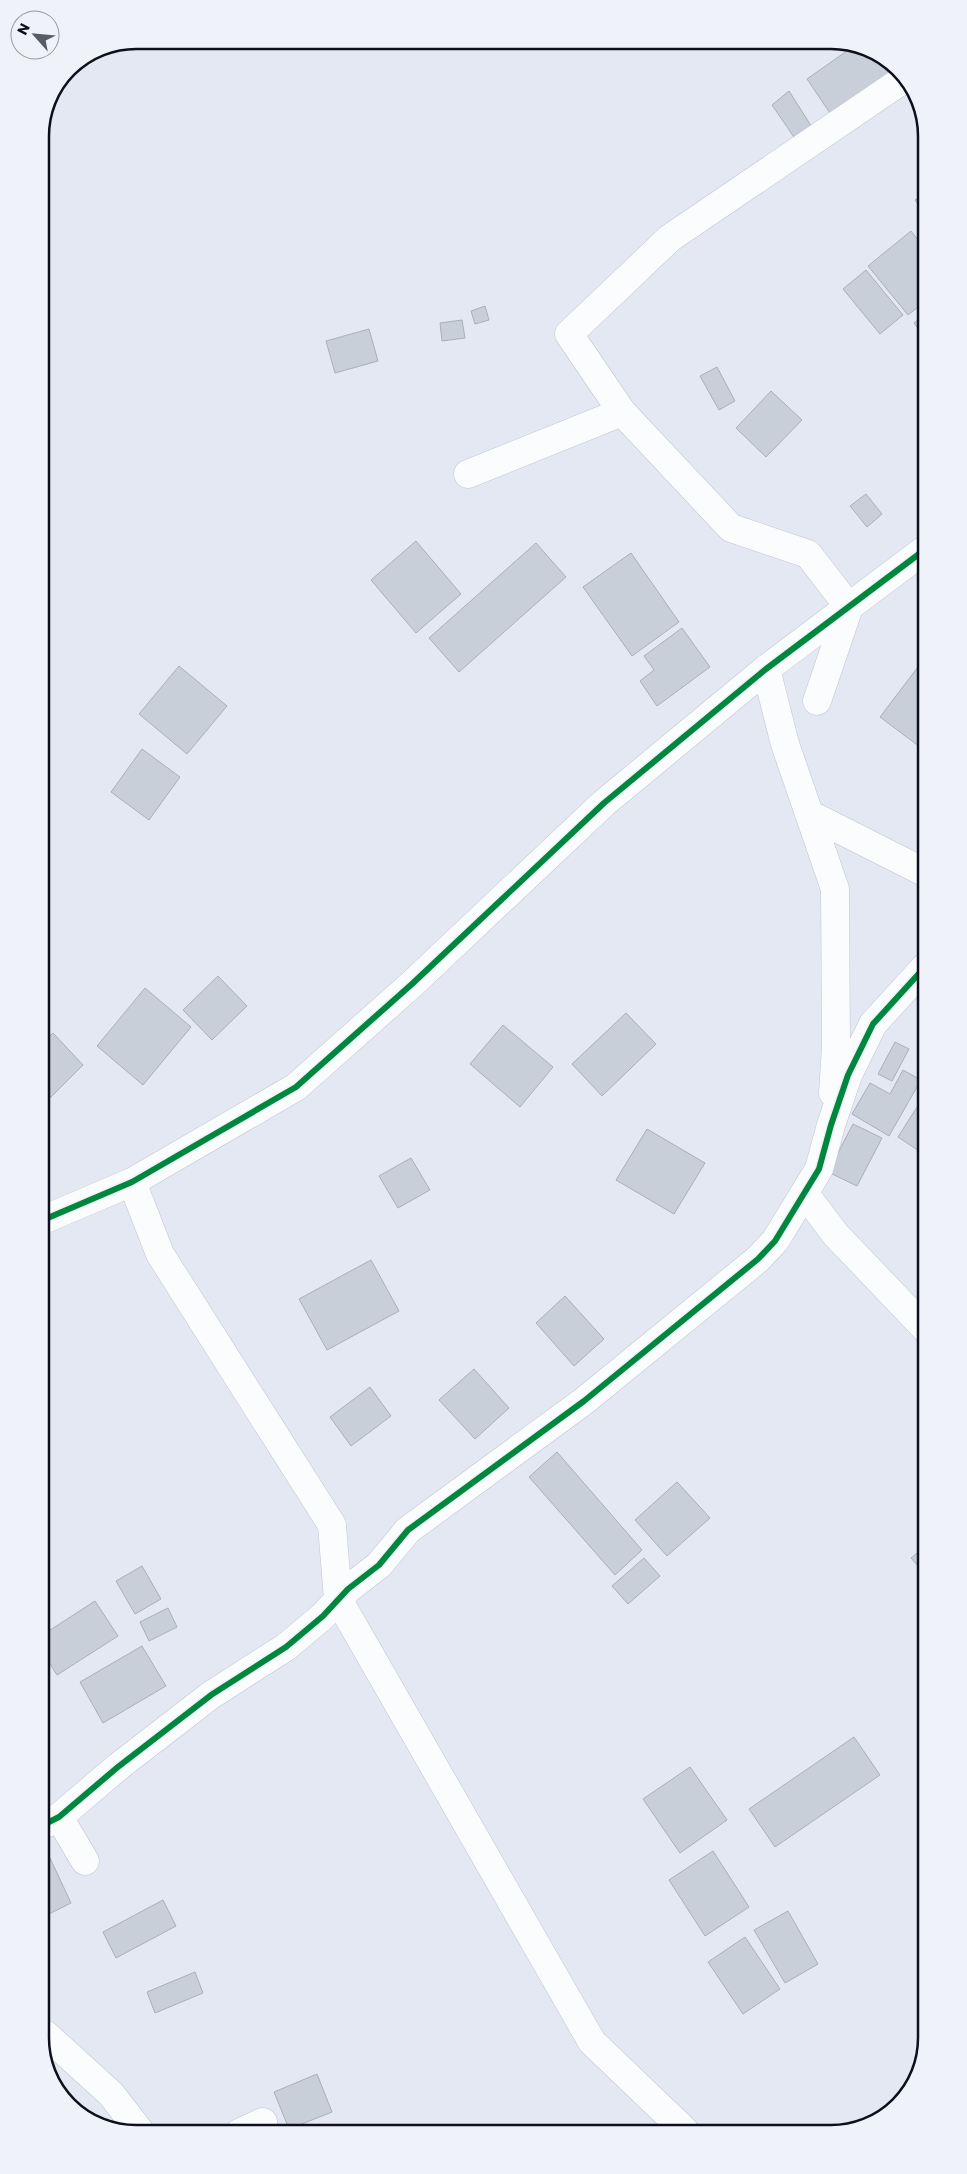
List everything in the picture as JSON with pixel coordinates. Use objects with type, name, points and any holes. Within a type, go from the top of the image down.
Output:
[{"type":"street","points":[[849,607],[808,554],[731,528],[622,412],[569,334],[670,238],[900,82]]},
{"type":"street","points":[[468,474],[622,412]]},
{"type":"street","points":[[49,1217],[132,1182],[296,1087],[412,984],[604,803],[766,669],[918,555]]},
{"type":"street","points":[[817,701],[849,607]]},
{"type":"street","points":[[766,669],[785,744],[835,889],[836,1047],[830,1125]]},
{"type":"street","points":[[809,814],[918,869]]},
{"type":"street","points":[[85,1862],[52,1821],[118,1766],[183,1717],[242,1674],[286,1647],[323,1616],[338,1599],[379,1565],[408,1530],[584,1401],[758,1259],[775,1241],[819,1169],[830,1125],[848,1075],[873,1024],[918,975]]},
{"type":"street","points":[[132,1182],[160,1254],[332,1524],[338,1599],[592,2042],[679,2125]]},
{"type":"street","points":[[805,1194],[836,1235],[918,1321]]},
{"type":"street","points":[[49,2038],[111,2094],[135,2125]]},
{"type":"building","points":[[848,50],[870,58],[898,79],[836,122],[807,79]]},
{"type":"building","points":[[789,91],[815,132],[798,143],[772,105]]},
{"type":"building","points":[[911,231],[918,240],[918,307],[908,315],[868,266]]},
{"type":"building","points":[[866,270],[903,315],[880,334],[843,289]]},
{"type":"building","points":[[485,306],[489,320],[475,324],[471,311]]},
{"type":"building","points":[[462,320],[465,338],[442,341],[440,323]]},
{"type":"building","points":[[918,320],[918,328],[914,323]]},
{"type":"building","points":[[369,329],[378,361],[335,373],[326,341]]},
{"type":"building","points":[[717,367],[735,401],[719,410],[700,376]]},
{"type":"building","points":[[771,391],[802,420],[766,457],[736,428]]},
{"type":"building","points":[[866,494],[882,514],[867,527],[850,506]]},
{"type":"building","points":[[416,541],[461,594],[416,633],[371,580]]},
{"type":"building","points":[[536,543],[566,577],[459,672],[429,638]]},
{"type":"building","points":[[631,553],[679,622],[632,656],[583,587]]},
{"type":"building","points":[[682,628],[710,667],[657,706],[640,681],[654,670],[644,656]]},
{"type":"building","points":[[179,666],[227,706],[187,754],[139,714]]},
{"type":"building","points":[[918,667],[918,746],[880,717]]},
{"type":"building","points":[[142,749],[180,777],[149,820],[111,792]]},
{"type":"building","points":[[218,976],[247,1006],[212,1040],[183,1010]]},
{"type":"building","points":[[145,988],[191,1027],[143,1085],[97,1046]]},
{"type":"building","points":[[626,1013],[656,1044],[602,1096],[572,1064]]},
{"type":"building","points":[[503,1025],[553,1067],[520,1107],[470,1064]]},
{"type":"building","points":[[53,1033],[83,1065],[49,1099],[49,1037]]},
{"type":"building","points":[[895,1042],[909,1049],[892,1081],[878,1074]]},
{"type":"building","points":[[903,1070],[918,1078],[918,1085],[889,1136],[852,1114],[870,1083],[890,1094]]},
{"type":"building","points":[[918,1105],[918,1150],[898,1137]]},
{"type":"building","points":[[853,1124],[882,1138],[857,1186],[828,1172]]},
{"type":"building","points":[[647,1129],[705,1163],[674,1214],[616,1180]]},
{"type":"building","points":[[411,1158],[430,1190],[398,1208],[379,1176]]},
{"type":"building","points":[[371,1260],[399,1311],[327,1350],[299,1299]]},
{"type":"building","points":[[565,1296],[604,1339],[574,1366],[536,1323]]},
{"type":"building","points":[[474,1369],[509,1408],[475,1439],[439,1400]]},
{"type":"building","points":[[370,1387],[391,1416],[351,1446],[330,1417]]},
{"type":"building","points":[[557,1452],[642,1550],[615,1575],[529,1477]]},
{"type":"building","points":[[677,1482],[710,1518],[667,1556],[635,1520]]},
{"type":"building","points":[[918,1552],[918,1566],[911,1558]]},
{"type":"building","points":[[644,1558],[660,1576],[628,1604],[612,1586]]},
{"type":"building","points":[[142,1566],[161,1599],[135,1614],[116,1581]]},
{"type":"building","points":[[95,1601],[118,1636],[57,1675],[49,1662],[49,1631]]},
{"type":"building","points":[[168,1608],[177,1627],[149,1641],[140,1622]]},
{"type":"building","points":[[142,1646],[166,1686],[103,1723],[80,1682]]},
{"type":"building","points":[[854,1737],[880,1775],[775,1847],[749,1809]]},
{"type":"building","points":[[690,1767],[727,1820],[680,1853],[643,1799]]},
{"type":"building","points":[[713,1851],[749,1907],[705,1936],[669,1880]]},
{"type":"building","points":[[49,1858],[71,1903],[49,1914]]},
{"type":"building","points":[[163,1900],[176,1926],[116,1958],[103,1932]]},
{"type":"building","points":[[788,1911],[818,1964],[785,1983],[754,1930]]},
{"type":"building","points":[[745,1937],[780,1989],[743,2014],[708,1962]]},
{"type":"building","points":[[195,1972],[203,1993],[155,2013],[147,1992]]},
{"type":"building","points":[[317,2074],[332,2112],[299,2125],[287,2125],[274,2092]]},
{"type":"cycle path","points":[[49,1217],[132,1182],[296,1087],[412,984],[604,803],[766,669],[918,555]]},
{"type":"cycle path","points":[[49,1822],[59,1817],[119,1766],[211,1695],[286,1647],[323,1616],[348,1589],[379,1565],[408,1530],[584,1401],[758,1259],[775,1241],[819,1169],[831,1125],[848,1075],[873,1024],[918,975]]}]
